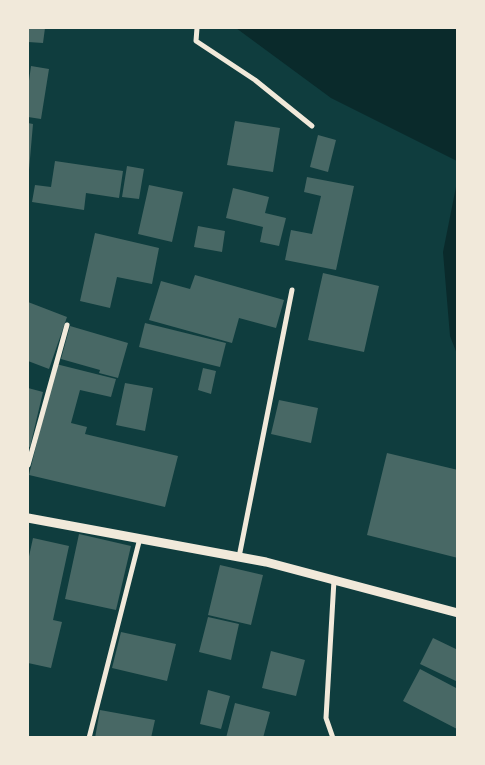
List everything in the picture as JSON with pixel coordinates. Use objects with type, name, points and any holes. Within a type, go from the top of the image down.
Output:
[{"type":"street","points":[[197,28],[196,41],[255,80],[312,126]]},
{"type":"street","points":[[239,557],[292,290]]},
{"type":"street","points":[[28,465],[67,325]]},
{"type":"street","points":[[28,518],[266,562],[458,613]]},
{"type":"street","points":[[89,738],[140,538]]},
{"type":"street","points":[[333,738],[326,718],[334,580]]},
{"type":"water","points":[[236,28],[457,28],[457,161],[331,98]]},
{"type":"water","points":[[457,182],[457,354],[450,336],[443,252]]},
{"type":"building","points":[[28,28],[45,28],[43,43],[28,42]]},
{"type":"building","points":[[31,66],[49,69],[41,119],[28,117],[28,88]]},
{"type":"building","points":[[235,121],[280,128],[273,172],[227,165]]},
{"type":"building","points":[[28,123],[33,124],[29,170],[28,170]]},
{"type":"building","points":[[318,135],[336,140],[328,172],[310,167]]},
{"type":"building","points":[[55,161],[123,171],[119,198],[86,193],[84,210],[32,202],[35,185],[51,187]]},
{"type":"building","points":[[127,166],[144,169],[139,199],[122,197]]},
{"type":"building","points":[[307,177],[354,186],[336,270],[285,260],[291,230],[312,234],[321,196],[304,192]]},
{"type":"building","points":[[149,185],[183,192],[172,242],[138,234]]},
{"type":"building","points":[[233,188],[269,197],[265,213],[286,218],[279,246],[260,242],[263,227],[226,218]]},
{"type":"building","points":[[198,226],[225,231],[222,252],[194,247]]},
{"type":"building","points":[[95,233],[159,248],[152,284],[117,277],[110,308],[80,301]]},
{"type":"building","points":[[323,273],[379,286],[364,352],[308,340]]},
{"type":"building","points":[[195,275],[284,300],[276,328],[239,318],[232,343],[149,320],[161,281],[190,289]]},
{"type":"building","points":[[28,302],[67,317],[49,369],[28,361]]},
{"type":"building","points":[[145,323],[226,343],[220,367],[139,347]]},
{"type":"building","points":[[70,326],[128,343],[118,378],[99,373],[100,370],[61,359]]},
{"type":"building","points":[[56,364],[116,379],[111,397],[80,390],[71,423],[87,427],[85,434],[178,456],[165,507],[29,475]]},
{"type":"building","points":[[203,368],[216,371],[211,394],[198,390]]},
{"type":"building","points":[[125,383],[153,388],[145,431],[116,425]]},
{"type":"building","points":[[28,388],[43,392],[30,447],[28,446]]},
{"type":"building","points":[[279,400],[318,408],[311,443],[271,434]]},
{"type":"building","points":[[387,453],[458,470],[458,558],[367,535]]},
{"type":"building","points":[[79,534],[131,546],[116,610],[65,599]]},
{"type":"building","points":[[33,538],[69,546],[53,620],[62,622],[51,668],[28,663],[28,561]]},
{"type":"building","points":[[220,565],[263,575],[251,625],[208,615]]},
{"type":"building","points":[[208,617],[239,624],[231,660],[199,652]]},
{"type":"building","points":[[121,632],[176,644],[167,681],[112,668]]},
{"type":"building","points":[[433,638],[458,650],[458,682],[420,664]]},
{"type":"building","points":[[271,651],[305,660],[296,696],[262,688]]},
{"type":"building","points":[[420,669],[458,689],[457,729],[403,701]]},
{"type":"building","points":[[208,690],[230,696],[221,729],[200,724]]},
{"type":"building","points":[[235,703],[270,712],[263,738],[226,738]]},
{"type":"building","points":[[100,710],[155,720],[151,738],[95,738]]}]
